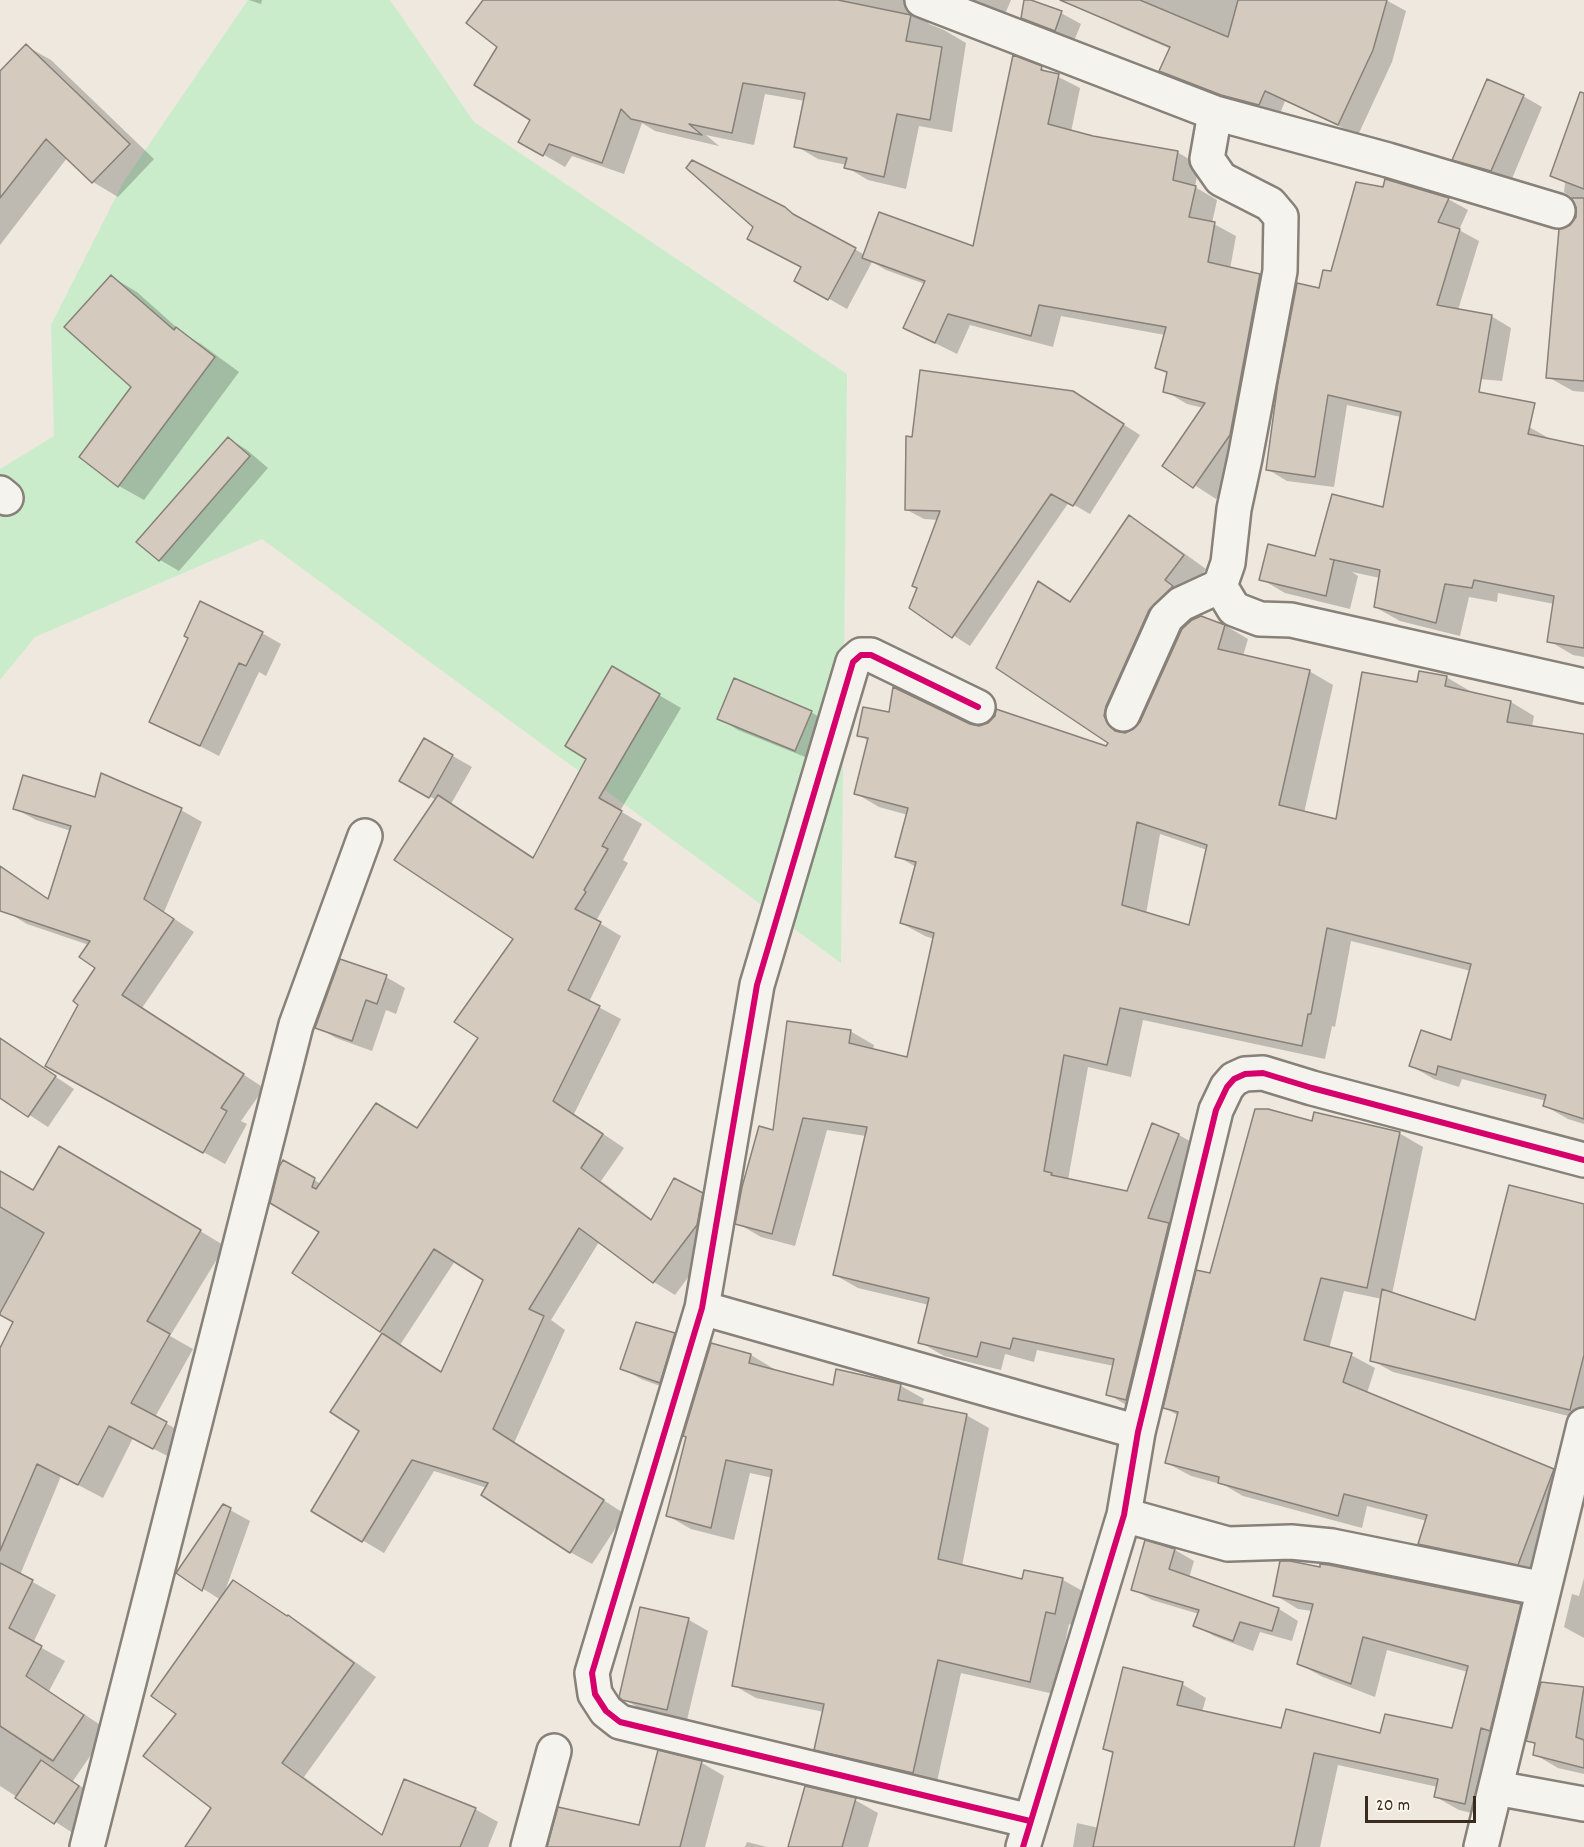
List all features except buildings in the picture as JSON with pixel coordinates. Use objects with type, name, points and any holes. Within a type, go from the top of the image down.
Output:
[{"type":"street","points":[[922,0],[1215,113],[1388,160],[1558,211]]},
{"type":"street","points":[[1123,714],[1166,618],[1181,604],[1220,586],[1228,563],[1234,509],[1280,271],[1281,217],[1270,204],[1221,179],[1207,159],[1215,113]]},
{"type":"street","points":[[1220,586],[1234,609],[1260,620],[1291,620],[1584,686]]},
{"type":"street","points":[[978,707],[871,655],[861,655],[853,662],[758,985],[702,1308],[592,1673],[595,1694],[606,1711],[620,1722],[1027,1834],[1124,1515],[1138,1432],[1216,1110],[1227,1087],[1234,1079],[1245,1074],[1263,1073],[1584,1160]]},
{"type":"street","points":[[87,1847],[296,1025],[365,836]]},
{"type":"street","points":[[702,1308],[1138,1432]]},
{"type":"street","points":[[1481,1847],[1584,1425]]},
{"type":"street","points":[[1124,1515],[1228,1544],[1291,1542],[1332,1546],[1544,1589]]},
{"type":"street","points":[[528,1847],[554,1751]]},
{"type":"street","points":[[1496,1788],[1584,1804]]},
{"type":"green space","points":[[248,0],[390,0],[474,122],[847,374],[841,963],[262,539],[35,637],[0,680],[0,469],[54,436],[51,325],[124,181]]},
{"type":"cycle path","points":[[978,707],[871,655],[861,655],[853,662],[757,985],[702,1308],[592,1673],[595,1694],[606,1711],[620,1722],[1030,1821]]},
{"type":"cycle path","points":[[1023,1847],[1124,1515],[1138,1432],[1216,1110],[1227,1087],[1234,1079],[1245,1074],[1263,1073],[1584,1160]]}]
